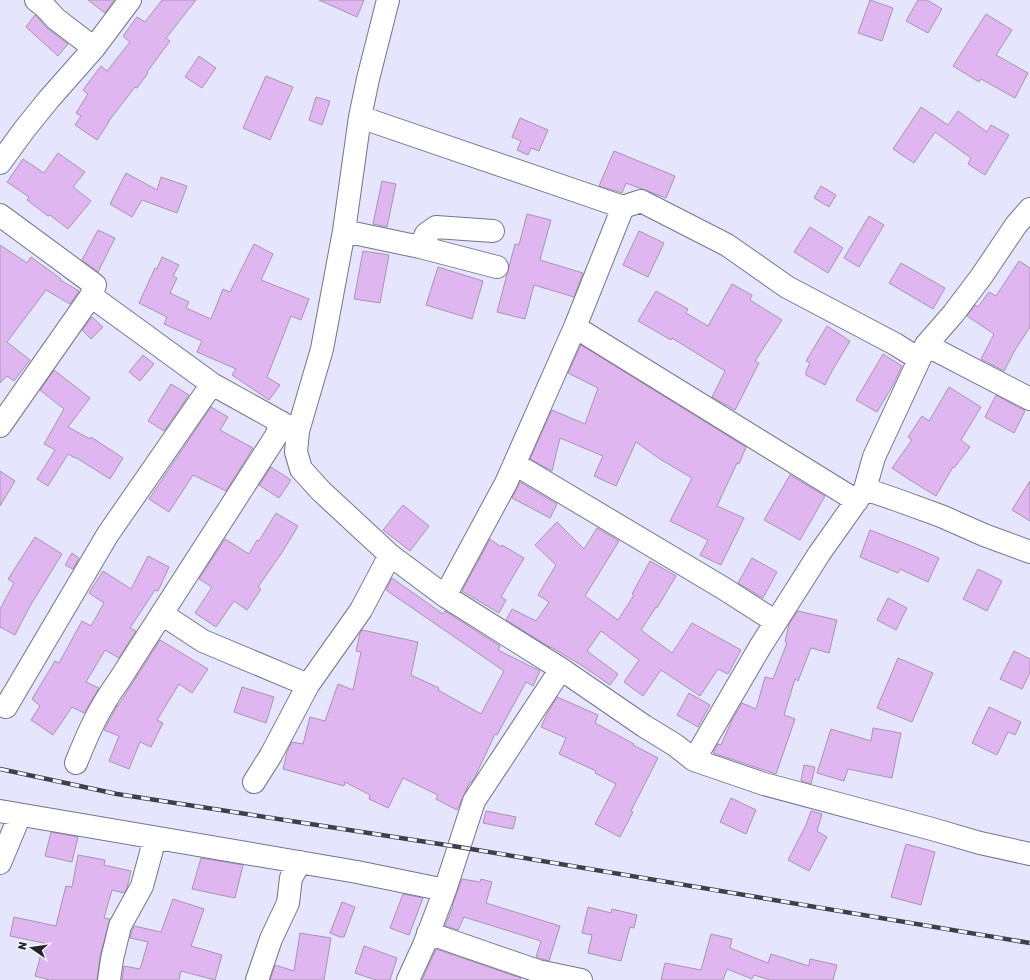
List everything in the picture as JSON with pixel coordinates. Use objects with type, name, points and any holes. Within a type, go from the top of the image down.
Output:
[{"type":"street","points":[[36,0],[56,19],[94,48]]},
{"type":"street","points":[[0,164],[28,125],[94,48],[130,0]]},
{"type":"street","points":[[76,763],[90,729],[107,697],[276,436],[289,427],[322,349],[344,231],[360,117],[368,78],[388,0]]},
{"type":"street","points":[[360,117],[623,207],[641,201],[727,245],[787,287],[895,344],[923,352],[1030,399]]},
{"type":"street","points":[[445,596],[506,483],[575,327],[623,207]]},
{"type":"street","points":[[694,760],[760,647],[819,554],[861,495],[874,457],[923,352],[954,314],[1016,225],[1030,209]]},
{"type":"street","points":[[0,426],[91,296],[95,285],[2,220]]},
{"type":"street","points":[[420,247],[426,234],[436,228],[493,231]]},
{"type":"street","points":[[344,231],[420,247],[497,267]]},
{"type":"street","points":[[91,296],[212,384],[289,427],[301,469],[321,491],[390,555],[445,596],[561,669],[644,726],[675,745],[694,760],[764,784],[980,843],[1030,854]]},
{"type":"street","points":[[575,327],[861,495],[897,500],[1030,552]]},
{"type":"street","points":[[6,707],[108,534],[212,384]]},
{"type":"street","points":[[514,464],[723,588],[776,622]]},
{"type":"street","points":[[254,782],[271,755],[308,685],[361,610],[390,555]]},
{"type":"street","points":[[162,614],[203,641],[308,685]]},
{"type":"street","points":[[408,980],[424,945],[445,890],[474,801],[561,669]]},
{"type":"street","points":[[0,863],[10,813],[357,872],[445,890]]},
{"type":"street","points":[[109,980],[112,959],[120,926],[142,886],[155,838]]},
{"type":"street","points":[[257,980],[271,939],[288,903],[291,878],[300,862]]},
{"type":"street","points":[[428,933],[538,971],[581,980]]},
{"type":"building","points":[[88,0],[114,0],[105,13]]},
{"type":"building","points":[[162,0],[196,0],[166,38],[170,41],[147,72],[148,73],[137,88],[135,87],[108,122],[97,140],[75,125],[81,116],[76,113],[88,94],[83,90],[101,66],[107,71],[130,42],[123,36],[137,17],[145,22]]},
{"type":"building","points":[[319,0],[364,0],[357,17]]},
{"type":"building","points":[[870,0],[893,8],[882,41],[858,33]]},
{"type":"building","points":[[918,0],[927,0],[942,9],[928,33],[906,21]]},
{"type":"building","points":[[986,14],[1012,30],[996,55],[1028,73],[1015,98],[981,79],[979,82],[953,66]]},
{"type":"building","points":[[35,15],[48,29],[68,44],[58,56],[26,27]]},
{"type":"building","points":[[199,56],[216,68],[202,88],[185,77]]},
{"type":"building","points":[[266,76],[293,87],[270,140],[243,128]]},
{"type":"building","points":[[316,97],[330,101],[322,125],[309,120]]},
{"type":"building","points":[[921,107],[948,125],[958,111],[987,132],[991,125],[1009,135],[985,175],[968,164],[971,158],[935,132],[914,163],[893,149]]},
{"type":"building","points":[[520,118],[548,130],[539,151],[531,148],[528,155],[517,150],[521,141],[512,137]]},
{"type":"building","points":[[614,151],[675,176],[666,198],[626,183],[622,193],[599,186]]},
{"type":"building","points":[[58,153],[85,172],[73,187],[91,201],[68,229],[27,200],[29,197],[7,182],[23,159],[44,173]]},
{"type":"building","points":[[126,173],[157,190],[161,177],[187,186],[177,213],[142,200],[132,217],[110,204]]},
{"type":"building","points":[[382,181],[396,184],[387,227],[373,224]]},
{"type":"building","points":[[821,186],[836,195],[829,207],[814,198]]},
{"type":"building","points":[[527,214],[551,220],[540,260],[583,273],[574,297],[534,285],[525,319],[497,312],[515,244],[519,245]]},
{"type":"building","points":[[869,216],[884,225],[859,267],[844,258]]},
{"type":"building","points":[[810,227],[843,248],[828,273],[794,252]]},
{"type":"building","points":[[98,230],[115,238],[98,272],[82,260]]},
{"type":"building","points":[[639,231],[664,243],[648,277],[623,265]]},
{"type":"building","points":[[254,244],[273,254],[261,280],[309,299],[301,320],[291,316],[267,377],[280,385],[269,400],[232,375],[236,369],[197,352],[202,341],[164,324],[167,317],[139,303],[155,268],[157,269],[162,257],[179,265],[173,276],[177,278],[170,293],[189,302],[186,308],[211,319],[223,289],[230,292]]},
{"type":"building","points":[[0,245],[27,263],[31,257],[61,279],[60,280],[79,291],[70,304],[46,290],[7,342],[30,360],[14,381],[7,376],[0,383]]},
{"type":"building","points":[[363,251],[389,255],[380,303],[354,299]]},
{"type":"building","points":[[1019,261],[1030,268],[1030,327],[1015,350],[1004,371],[981,359],[994,334],[967,316],[975,305],[978,307],[989,292],[996,296]]},
{"type":"building","points":[[901,263],[945,288],[933,309],[889,283]]},
{"type":"building","points":[[438,267],[483,281],[472,319],[426,305]]},
{"type":"building","points":[[732,284],[752,295],[750,300],[782,320],[755,361],[759,363],[735,410],[712,397],[725,371],[672,338],[671,340],[638,321],[656,291],[688,309],[686,313],[708,326]]},
{"type":"building","points":[[92,317],[103,327],[91,339],[82,330]]},
{"type":"building","points":[[827,326],[850,341],[825,385],[806,375],[806,371],[810,363],[806,361]]},
{"type":"building","points":[[581,345],[746,447],[739,464],[737,463],[717,506],[744,518],[721,565],[700,555],[708,540],[670,521],[692,478],[660,459],[636,442],[616,486],[594,476],[603,456],[560,438],[552,471],[530,459],[552,410],[585,424],[598,388],[568,373]]},
{"type":"building","points":[[883,354],[902,366],[877,412],[856,400]]},
{"type":"building","points":[[143,355],[154,364],[140,381],[129,372]]},
{"type":"building","points":[[54,370],[90,398],[68,427],[90,439],[91,437],[123,458],[110,479],[68,454],[48,486],[37,479],[55,450],[44,444],[64,409],[40,390]]},
{"type":"building","points":[[171,384],[189,395],[164,431],[148,421]]},
{"type":"building","points":[[949,387],[981,407],[961,440],[970,447],[954,468],[953,467],[936,496],[892,468],[912,440],[908,437],[922,416],[929,421]]},
{"type":"building","points":[[996,395],[1025,411],[1014,433],[985,417]]},
{"type":"building","points":[[211,407],[228,417],[220,430],[253,448],[226,491],[193,475],[169,512],[149,499]]},
{"type":"building","points":[[271,467],[291,480],[279,498],[259,485]]},
{"type":"building","points":[[0,471],[15,481],[0,506]]},
{"type":"building","points":[[790,475],[825,496],[800,540],[764,520]]},
{"type":"building","points":[[1030,481],[1030,521],[1012,510]]},
{"type":"building","points":[[520,482],[557,504],[550,518],[512,498]]},
{"type":"building","points":[[403,505],[429,526],[410,551],[383,530]]},
{"type":"building","points":[[276,513],[298,526],[258,587],[261,589],[247,610],[234,601],[216,627],[195,613],[212,587],[199,579],[225,539],[249,554],[257,540],[259,541]]},
{"type":"building","points":[[557,522],[584,549],[597,528],[619,541],[585,596],[618,620],[634,595],[632,594],[650,561],[676,576],[657,608],[656,607],[641,630],[672,653],[692,623],[741,650],[728,674],[718,669],[700,696],[661,670],[643,696],[624,682],[639,660],[601,631],[587,651],[618,674],[610,685],[581,665],[506,620],[512,609],[536,621],[549,602],[538,595],[556,565],[535,545]]},
{"type":"building","points":[[870,530],[939,558],[928,582],[900,569],[898,573],[860,557]]},
{"type":"building","points":[[35,537],[62,554],[30,606],[15,635],[0,627],[0,609],[14,583],[8,579]]},
{"type":"building","points":[[490,539],[501,547],[502,545],[524,558],[501,597],[506,600],[499,613],[462,591]]},
{"type":"building","points":[[72,553],[79,558],[73,569],[65,565]]},
{"type":"building","points":[[148,556],[169,567],[158,591],[155,590],[130,628],[136,631],[119,658],[105,650],[86,682],[99,688],[84,713],[72,707],[53,735],[31,720],[40,706],[32,699],[55,661],[59,663],[82,621],[91,626],[104,603],[89,593],[103,571],[131,589]]},
{"type":"building","points":[[752,558],[777,572],[763,598],[738,583]]},
{"type":"building","points":[[978,569],[1002,581],[987,611],[963,599]]},
{"type":"building","points":[[392,578],[443,614],[445,611],[500,646],[498,650],[540,671],[533,686],[526,682],[497,735],[495,734],[475,777],[471,783],[470,782],[457,810],[436,799],[438,795],[403,778],[388,808],[369,799],[370,795],[345,782],[344,786],[283,769],[287,752],[292,742],[303,744],[310,717],[325,721],[338,684],[353,690],[361,652],[356,651],[362,630],[418,642],[411,675],[439,688],[438,690],[481,714],[504,671],[386,590]]},
{"type":"building","points":[[888,598],[907,608],[896,630],[877,620]]},
{"type":"building","points":[[798,611],[837,620],[829,653],[811,648],[798,681],[795,679],[784,715],[795,719],[776,774],[713,753],[718,744],[721,745],[732,720],[742,703],[756,709],[765,677],[773,679],[787,643],[785,642],[789,624]]},
{"type":"building","points":[[160,640],[208,669],[192,693],[179,684],[157,720],[163,723],[151,747],[140,742],[129,769],[109,761],[119,736],[104,730],[117,705],[118,706]]},
{"type":"building","points":[[1014,651],[1030,659],[1030,673],[1022,689],[1000,679]]},
{"type":"building","points":[[898,658],[933,673],[912,722],[877,708]]},
{"type":"building","points":[[242,687],[274,697],[266,723],[234,712]]},
{"type":"building","points":[[689,693],[710,705],[698,727],[677,715]]},
{"type":"building","points":[[557,697],[598,715],[595,723],[658,758],[631,811],[633,812],[620,837],[595,824],[616,784],[595,773],[596,771],[559,754],[566,738],[541,727]]},
{"type":"building","points":[[989,707],[1021,722],[1015,735],[1008,732],[997,755],[972,743]]},
{"type":"building","points":[[873,728],[901,733],[892,778],[848,769],[844,781],[817,773],[831,729],[871,741]]},
{"type":"building","points":[[804,765],[815,767],[811,784],[801,781]]},
{"type":"building","points":[[731,798],[756,810],[746,834],[720,822]]},
{"type":"building","points":[[486,811],[516,817],[513,829],[483,823]]},
{"type":"building","points":[[811,811],[822,814],[817,831],[827,837],[809,871],[788,860],[806,825]]},
{"type":"building","points":[[51,832],[78,837],[72,862],[45,856]]},
{"type":"building","points":[[906,844],[935,852],[921,905],[891,897]]},
{"type":"building","points":[[78,855],[105,860],[104,865],[131,871],[127,888],[124,893],[112,890],[104,918],[110,919],[100,956],[97,980],[50,980],[35,976],[44,943],[10,936],[14,917],[56,926],[66,886],[72,887]]},
{"type":"building","points":[[201,858],[243,865],[235,898],[192,889]]},
{"type":"building","points":[[462,879],[480,882],[481,879],[492,882],[486,903],[560,926],[549,961],[536,957],[541,941],[464,917],[458,930],[445,926]]},
{"type":"building","points":[[403,894],[423,898],[409,935],[390,928]]},
{"type":"building","points":[[173,899],[204,909],[191,946],[222,955],[215,980],[181,971],[179,980],[122,980],[124,966],[140,969],[148,942],[130,938],[134,926],[161,932]]},
{"type":"building","points":[[342,902],[355,907],[344,937],[340,937],[330,933]]},
{"type":"building","points":[[588,907],[611,913],[612,909],[637,915],[634,928],[630,927],[621,961],[588,953],[592,935],[582,933]]},
{"type":"building","points":[[300,933],[331,938],[324,980],[270,980],[275,965],[294,971]]},
{"type":"building","points":[[711,934],[732,939],[730,948],[768,963],[771,954],[809,966],[810,959],[837,965],[833,980],[770,980],[754,975],[752,979],[727,969],[723,980],[661,980],[665,963],[701,970]]},
{"type":"building","points":[[364,946],[397,958],[390,980],[376,980],[355,973]]},
{"type":"building","points":[[436,949],[521,978],[520,980],[422,980]]},
{"type":"railway","points":[[0,769],[117,794],[459,847],[1030,943]]}]
